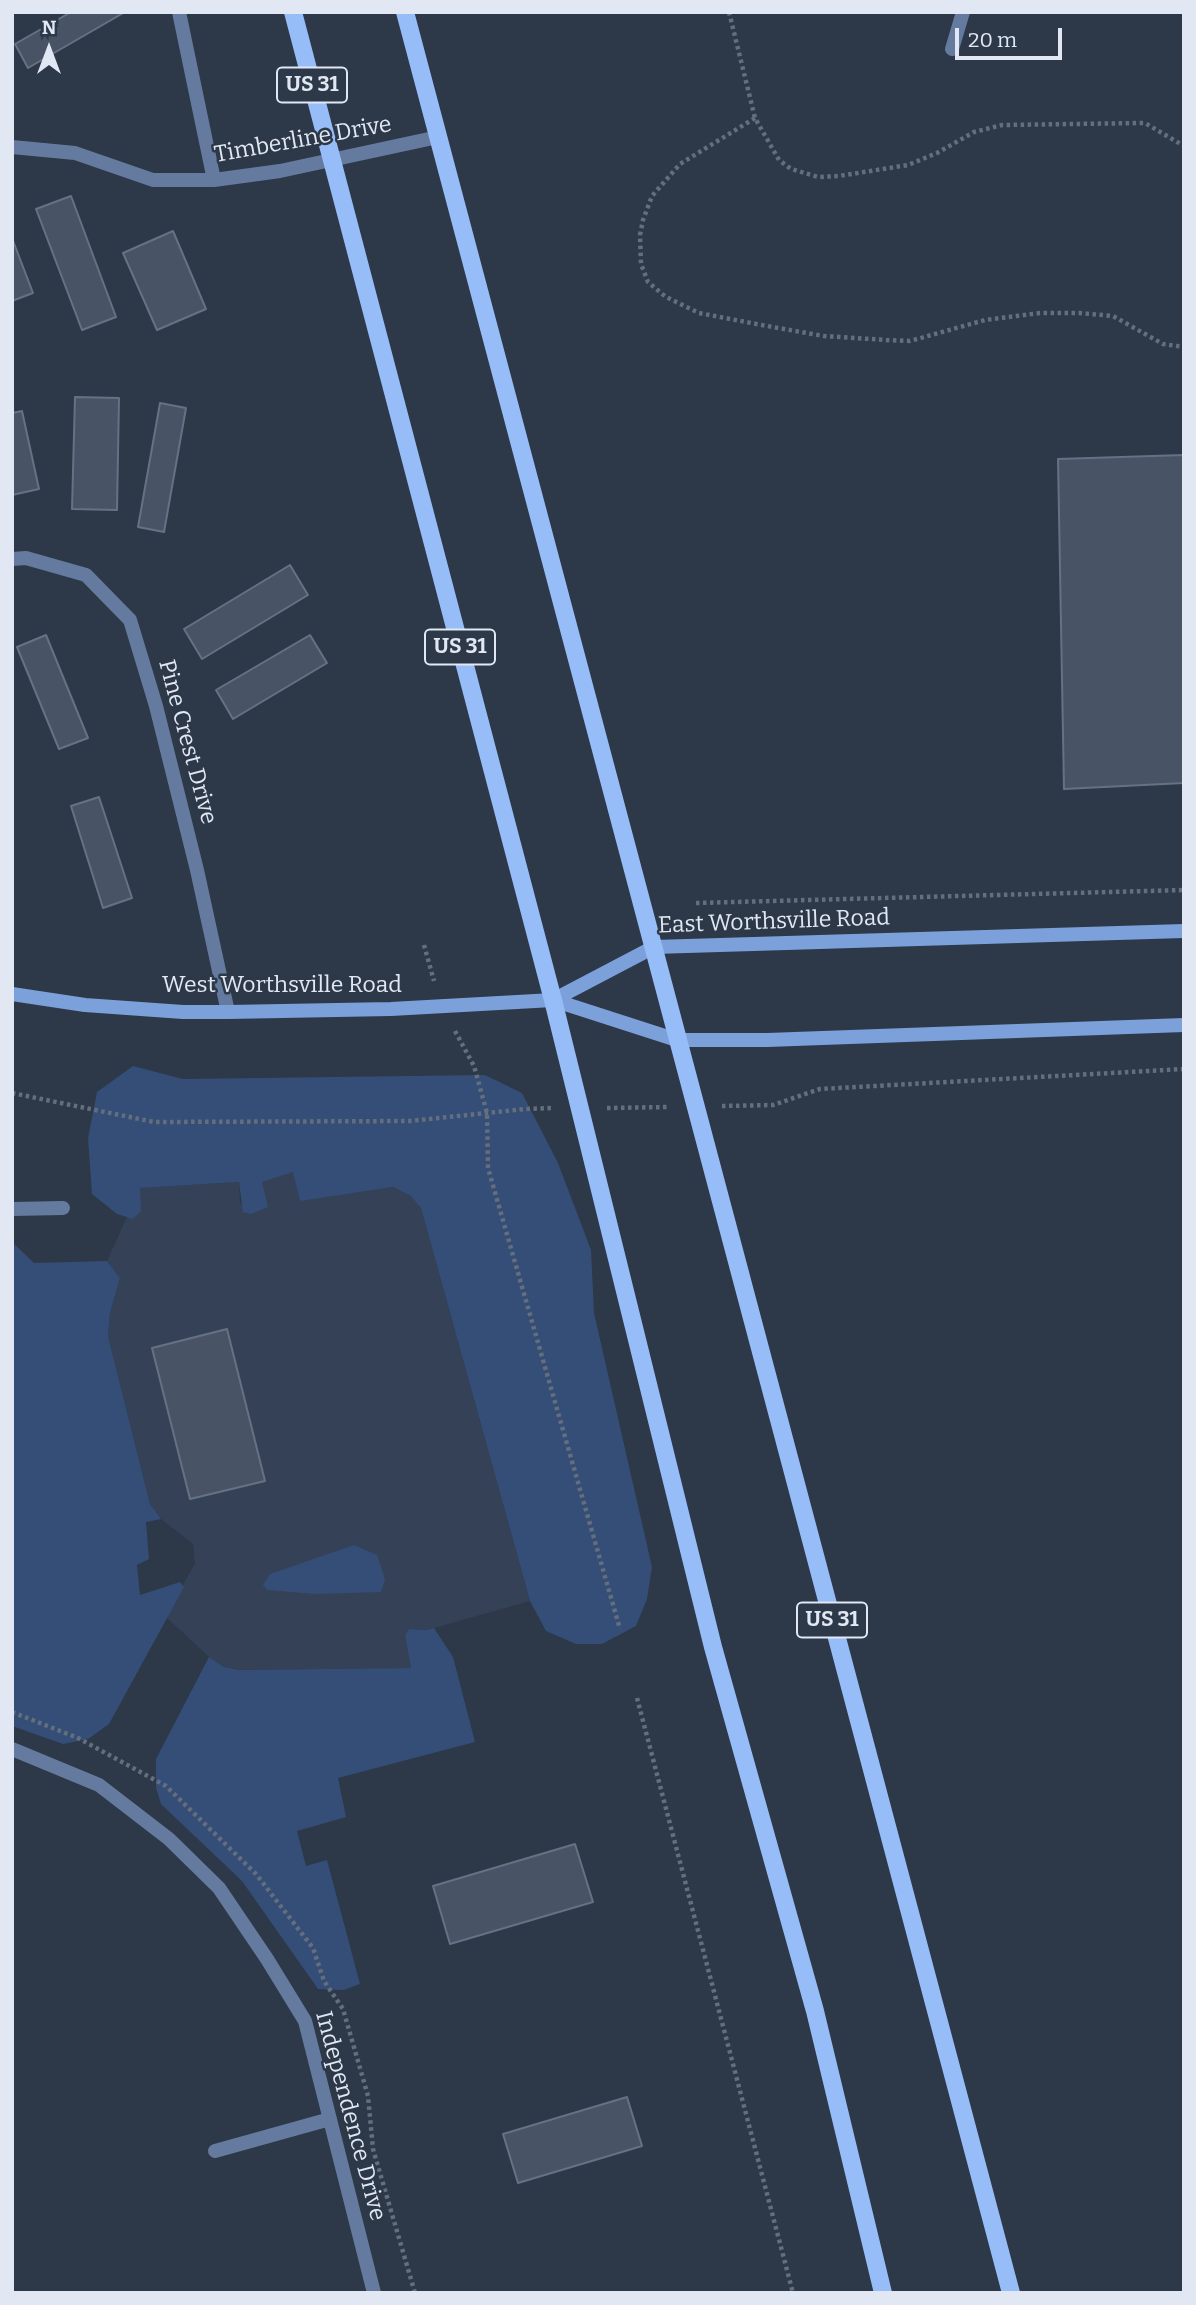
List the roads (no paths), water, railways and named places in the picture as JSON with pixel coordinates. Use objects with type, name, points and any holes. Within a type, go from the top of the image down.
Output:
[{"type":"main road","name":"US 31","points":[[293,12],[553,1000],[713,1647],[816,2011],[883,2293]]},
{"type":"main road","name":"US 31","points":[[405,12],[1011,2293]]},
{"type":"main road","name":"East Worthsville Road","points":[[553,1000],[654,947],[1184,931]]},
{"type":"main road","name":"West Worthsville Road","points":[[12,994],[85,1005],[183,1012],[442,1006],[553,1000]]},
{"type":"main road","points":[[553,1000],[677,1040],[767,1040],[1184,1025]]},
{"type":"street","points":[[179,12],[214,180]]},
{"type":"street","points":[[952,49],[963,12]]},
{"type":"street","name":"Timberline Drive","points":[[12,147],[75,153],[153,180],[214,180],[280,171],[438,137]]},
{"type":"street","name":"Pine Crest Drive","points":[[12,559],[26,558],[86,575],[130,620],[163,732],[228,1012]]},
{"type":"street","points":[[12,1209],[63,1208]]},
{"type":"street","name":"Independence Drive","points":[[12,1749],[99,1786],[169,1839],[219,1888],[305,2021],[374,2293]]},
{"type":"street","points":[[215,2151],[330,2119]]}]
